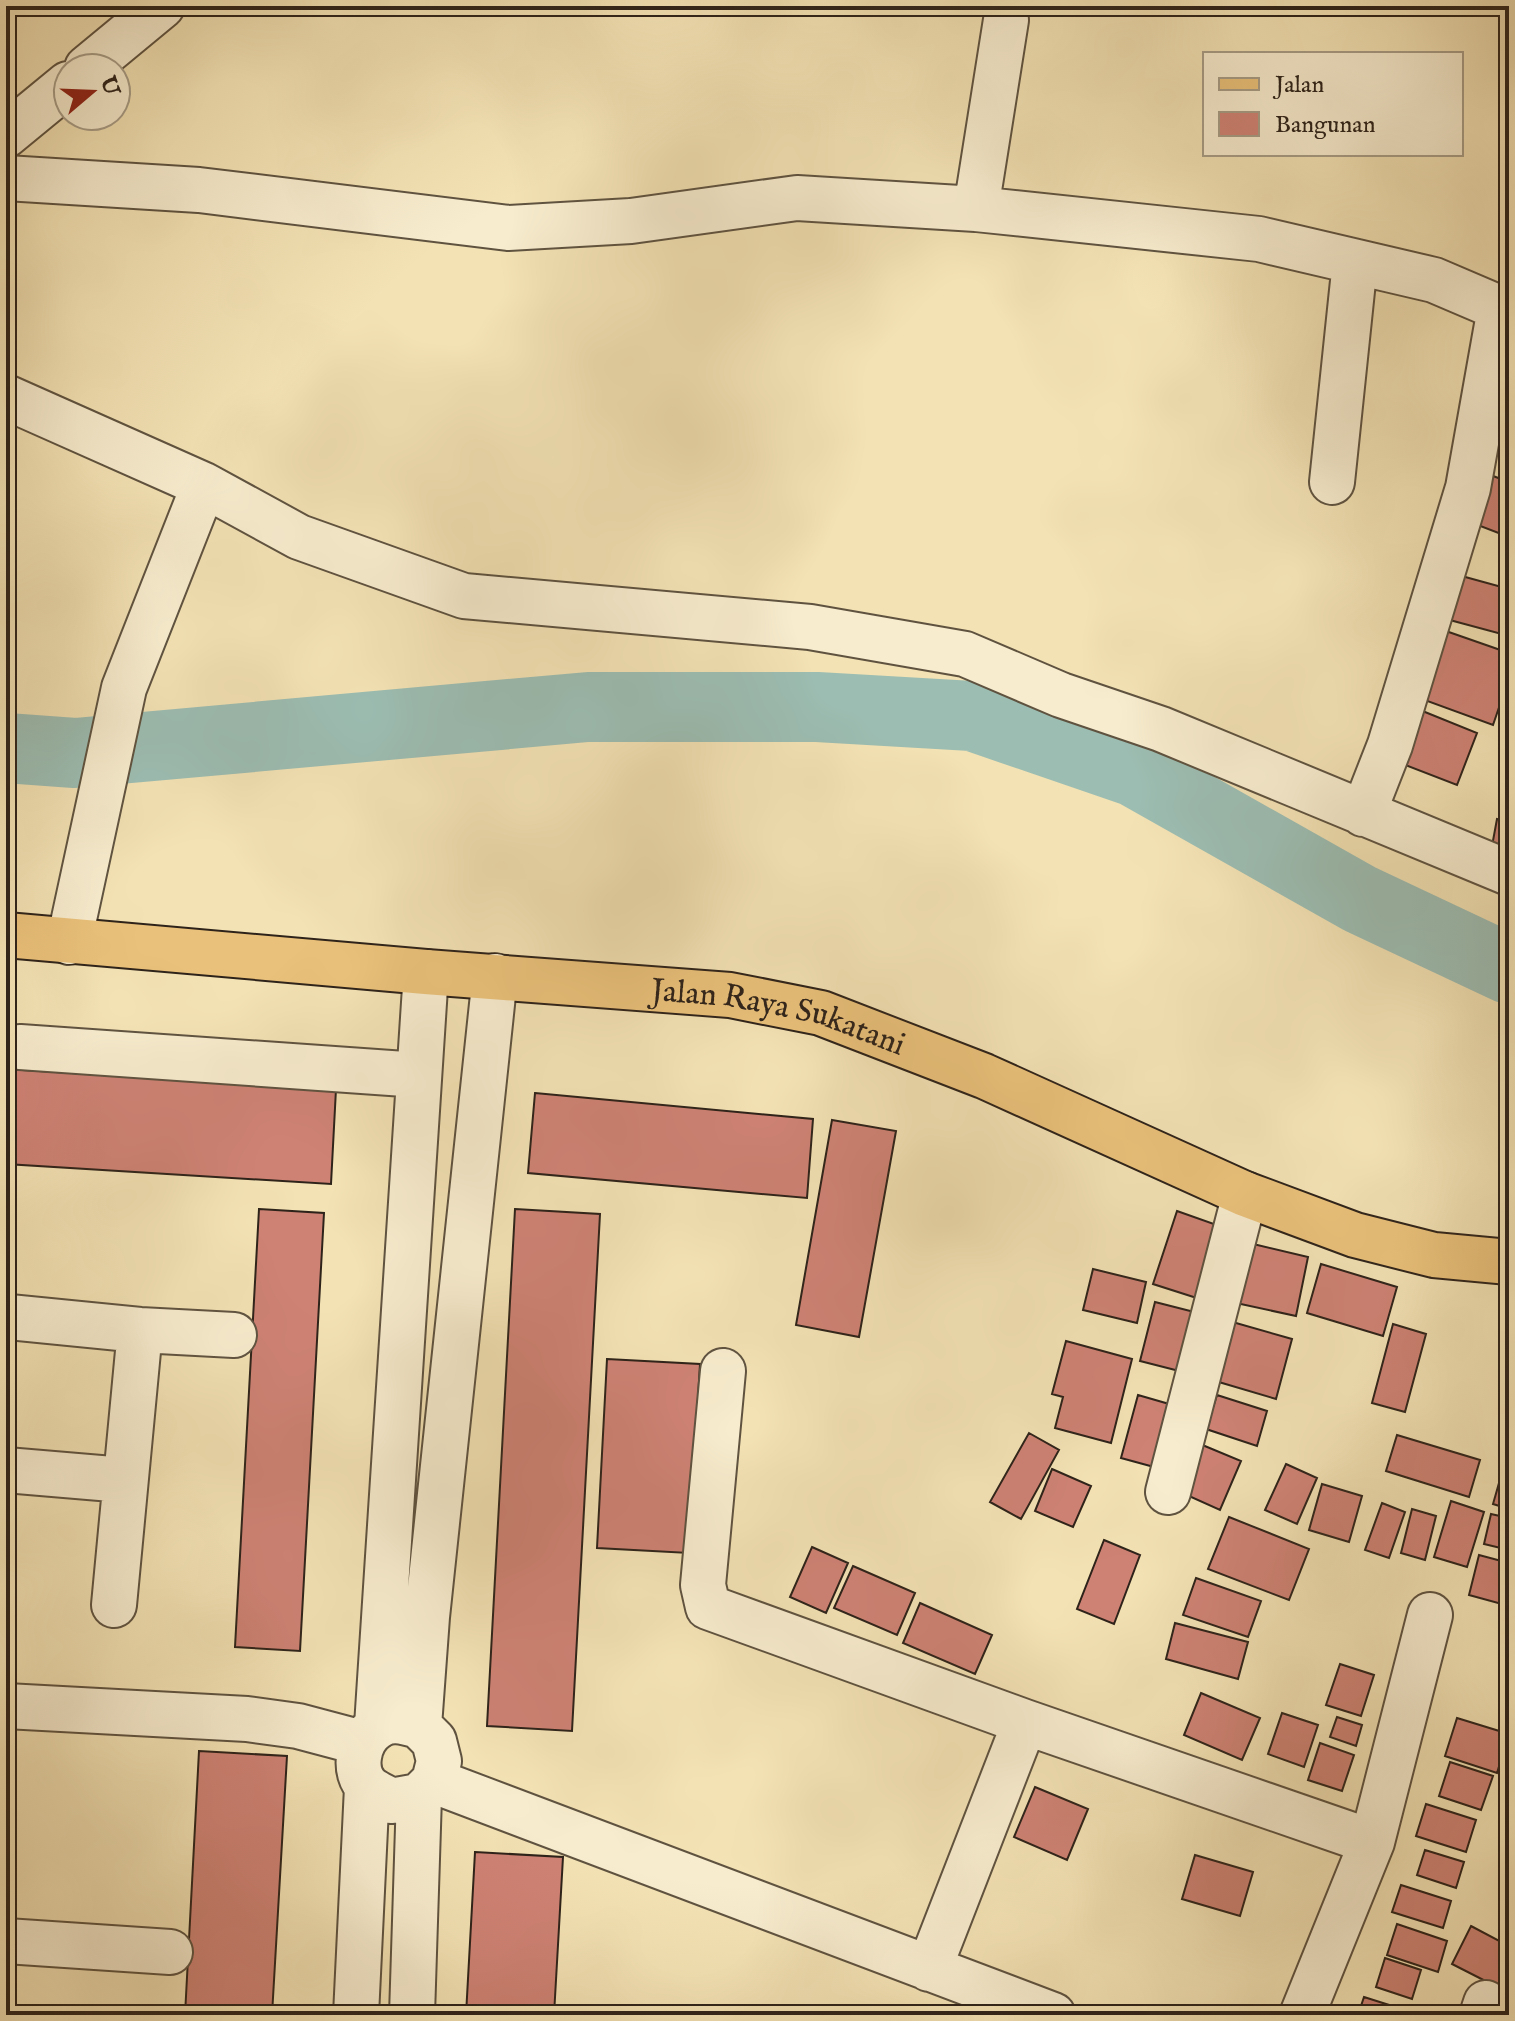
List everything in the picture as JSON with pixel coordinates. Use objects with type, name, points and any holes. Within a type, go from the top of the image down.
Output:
[{"type":"main road","name":"Jalan Raya Sukatani","points":[[6,935],[730,995],[821,1013],[984,1076],[1245,1194],[1368,1238],[1434,1255],[1509,1262]]},
{"type":"street","points":[[106,52],[162,6]]},
{"type":"street","points":[[976,209],[1006,20]]},
{"type":"street","points":[[6,135],[52,97]]},
{"type":"street","points":[[6,178],[199,190],[508,228],[631,221],[797,198],[976,209],[1259,239],[1434,280],[1504,310],[1468,488],[1390,745],[1363,814]]},
{"type":"street","points":[[1332,482],[1355,262]]},
{"type":"street","points":[[6,397],[204,485],[299,537],[464,596],[810,627],[965,654],[1061,695],[1161,729],[1509,873]]},
{"type":"street","points":[[69,942],[124,688],[204,485]]},
{"type":"street","points":[[386,1732],[426,972]]},
{"type":"street","points":[[356,2015],[367,1787],[358,1766],[386,1732],[427,1617],[495,976]]},
{"type":"street","points":[[20,1047],[419,1075]]},
{"type":"street","points":[[1168,1492],[1245,1194]]},
{"type":"street","points":[[9,1317],[140,1330],[234,1335]]},
{"type":"street","points":[[114,1605],[140,1330]]},
{"type":"street","points":[[723,1371],[703,1585],[708,1607],[1025,1722],[1372,1842]]},
{"type":"street","points":[[6,1470],[124,1480]]},
{"type":"street","points":[[1302,2015],[1372,1842],[1430,1615]]},
{"type":"street","points":[[6,1706],[247,1719],[386,1732],[434,1741],[439,1761],[426,1788],[412,2015]]},
{"type":"street","points":[[929,1969],[1025,1722]]},
{"type":"street","points":[[367,1787],[391,1801],[426,1788],[1053,2015]]},
{"type":"street","points":[[6,1941],[170,1952]]},
{"type":"building","points":[[1493,476],[1509,482],[1509,537],[1475,524]]},
{"type":"building","points":[[1458,575],[1509,589],[1509,636],[1446,619]]},
{"type":"building","points":[[1443,630],[1509,653],[1509,678],[1493,725],[1419,698]]},
{"type":"building","points":[[1420,710],[1477,733],[1457,785],[1400,763]]},
{"type":"building","points":[[1497,819],[1509,821],[1509,861],[1490,857]]},
{"type":"building","points":[[6,1069],[336,1089],[331,1184],[6,1164]]},
{"type":"building","points":[[535,1093],[813,1119],[807,1198],[528,1173]]},
{"type":"building","points":[[832,1120],[896,1131],[859,1337],[796,1325]]},
{"type":"building","points":[[259,1209],[324,1213],[300,1651],[235,1647]]},
{"type":"building","points":[[515,1209],[600,1214],[572,1731],[487,1726]]},
{"type":"building","points":[[1177,1211],[1231,1230],[1206,1301],[1153,1284]]},
{"type":"building","points":[[1249,1243],[1308,1257],[1296,1316],[1236,1303]]},
{"type":"building","points":[[1321,1264],[1397,1287],[1383,1336],[1307,1313]]},
{"type":"building","points":[[1093,1269],[1146,1282],[1137,1323],[1083,1310]]},
{"type":"building","points":[[1155,1302],[1206,1315],[1191,1374],[1140,1361]]},
{"type":"building","points":[[1229,1321],[1292,1339],[1276,1399],[1212,1380]]},
{"type":"building","points":[[1393,1324],[1426,1334],[1405,1412],[1372,1403]]},
{"type":"building","points":[[1066,1341],[1132,1359],[1111,1443],[1055,1428],[1063,1397],[1052,1394]]},
{"type":"building","points":[[607,1359],[700,1364],[689,1553],[597,1548]]},
{"type":"building","points":[[1138,1395],[1183,1408],[1165,1470],[1121,1458]]},
{"type":"building","points":[[1217,1395],[1267,1411],[1257,1446],[1206,1429]]},
{"type":"building","points":[[1029,1433],[1059,1450],[1021,1519],[990,1502]]},
{"type":"building","points":[[1397,1435],[1480,1460],[1469,1497],[1386,1471]]},
{"type":"building","points":[[1200,1444],[1241,1461],[1220,1510],[1180,1492]]},
{"type":"building","points":[[1286,1464],[1317,1478],[1297,1524],[1265,1510]]},
{"type":"building","points":[[1052,1469],[1091,1486],[1073,1527],[1035,1511]]},
{"type":"building","points":[[1501,1476],[1509,1478],[1509,1509],[1493,1504]]},
{"type":"building","points":[[1322,1484],[1362,1496],[1349,1542],[1309,1530]]},
{"type":"building","points":[[1451,1501],[1484,1512],[1467,1567],[1434,1557]]},
{"type":"building","points":[[1382,1503],[1405,1512],[1389,1558],[1365,1550]]},
{"type":"building","points":[[1412,1509],[1436,1516],[1425,1560],[1401,1553]]},
{"type":"building","points":[[1491,1514],[1509,1518],[1509,1550],[1484,1544]]},
{"type":"building","points":[[1229,1517],[1309,1549],[1289,1600],[1208,1569]]},
{"type":"building","points":[[1104,1540],[1140,1555],[1114,1624],[1077,1609]]},
{"type":"building","points":[[812,1547],[848,1563],[826,1613],[790,1597]]},
{"type":"building","points":[[1479,1555],[1509,1563],[1509,1606],[1469,1595]]},
{"type":"building","points":[[853,1566],[915,1593],[897,1635],[834,1608]]},
{"type":"building","points":[[1196,1578],[1261,1601],[1248,1637],[1183,1615]]},
{"type":"building","points":[[920,1603],[992,1635],[975,1674],[903,1643]]},
{"type":"building","points":[[1175,1623],[1248,1642],[1238,1679],[1166,1659]]},
{"type":"building","points":[[1340,1664],[1374,1675],[1361,1716],[1326,1705]]},
{"type":"building","points":[[1201,1693],[1260,1718],[1242,1760],[1184,1735]]},
{"type":"building","points":[[1282,1713],[1318,1725],[1304,1767],[1268,1754]]},
{"type":"building","points":[[1337,1717],[1362,1725],[1356,1746],[1330,1737]]},
{"type":"building","points":[[1457,1718],[1509,1734],[1497,1773],[1445,1756]]},
{"type":"building","points":[[1320,1743],[1354,1755],[1342,1791],[1308,1780]]},
{"type":"building","points":[[199,1751],[287,1756],[272,2015],[185,2015]]},
{"type":"building","points":[[1450,1762],[1493,1776],[1481,1810],[1439,1796]]},
{"type":"building","points":[[1035,1787],[1088,1809],[1067,1860],[1014,1837]]},
{"type":"building","points":[[1426,1804],[1476,1820],[1466,1852],[1416,1836]]},
{"type":"building","points":[[1425,1850],[1464,1862],[1456,1888],[1417,1875]]},
{"type":"building","points":[[475,1852],[563,1857],[554,2015],[466,2015]]},
{"type":"building","points":[[1195,1855],[1253,1872],[1240,1916],[1182,1899]]},
{"type":"building","points":[[1401,1885],[1451,1901],[1443,1928],[1392,1912]]},
{"type":"building","points":[[1397,1924],[1447,1941],[1438,1972],[1387,1955]]},
{"type":"building","points":[[1471,1926],[1509,1946],[1509,1993],[1452,1964]]},
{"type":"building","points":[[1385,1958],[1421,1970],[1412,1999],[1376,1987]]},
{"type":"building","points":[[1364,1997],[1405,2010],[1404,2015],[1358,2015]]},
{"type":"building","points":[[6,2012],[108,2015],[6,2015]]},
{"type":"waterway","points":[[6,748],[75,753],[588,707],[817,707],[972,716],[1135,772],[1360,899],[1509,969]]}]
